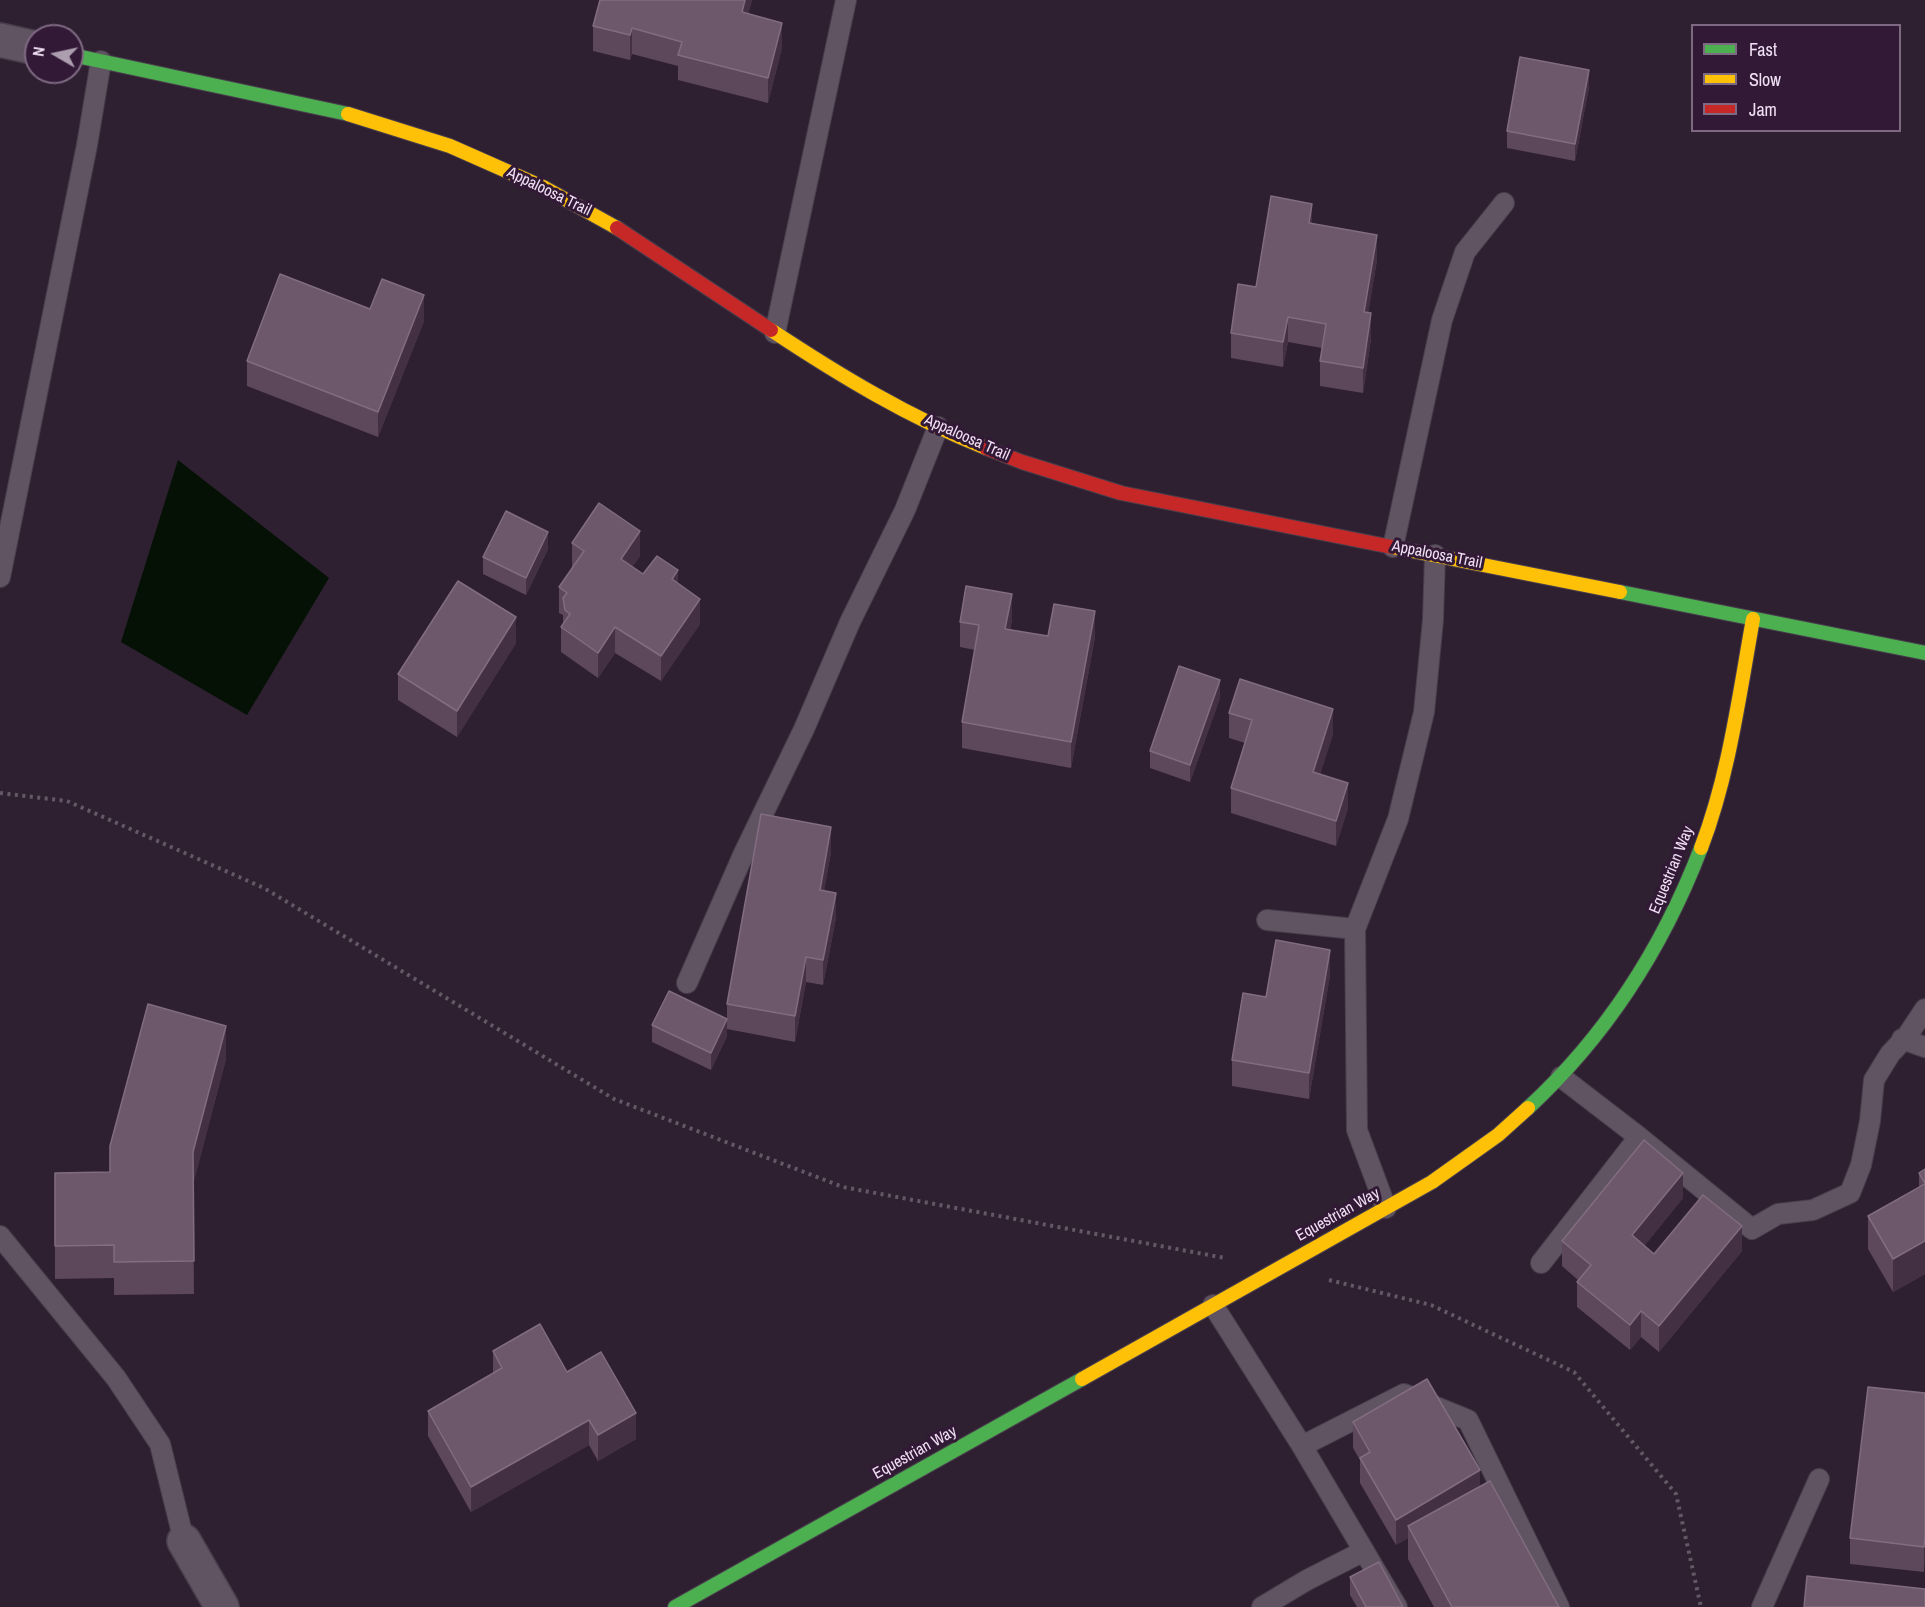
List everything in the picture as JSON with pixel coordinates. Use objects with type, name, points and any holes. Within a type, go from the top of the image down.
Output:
[{"type":"street","points":[[0,40],[24,45]]},
{"type":"street","name":"Appaloosa Trail","points":[[84,57],[351,115],[450,146],[545,188],[606,221],[775,333],[866,390],[939,427],[1022,462],[1121,493],[1925,653]]},
{"type":"street","name":"Equestrian Way","points":[[675,1607],[1432,1182],[1500,1134],[1561,1077],[1597,1035],[1645,967],[1672,918],[1704,841],[1719,788],[1754,619]]},
{"type":"street","points":[[184,1540],[222,1607]]},
{"type":"lane","points":[[775,333],[846,0]]},
{"type":"lane","points":[[0,577],[87,145],[101,61]]},
{"type":"lane","points":[[1393,547],[1412,449],[1442,320],[1465,252],[1504,203]]},
{"type":"lane","points":[[687,983],[744,853],[804,729],[850,622],[905,510],[939,427]]},
{"type":"lane","points":[[1386,1208],[1357,1130],[1355,929],[1398,819],[1424,712],[1433,620],[1435,555]]},
{"type":"lane","points":[[1267,920],[1355,929]]},
{"type":"lane","points":[[1561,1077],[1752,1229],[1778,1214],[1813,1210],[1850,1193],[1863,1154],[1870,1121],[1874,1080],[1890,1054],[1925,1009]]},
{"type":"lane","points":[[1902,1039],[1925,1047]]},
{"type":"lane","points":[[1541,1263],[1639,1137]]},
{"type":"lane","points":[[0,1236],[116,1378],[160,1444],[184,1540]]},
{"type":"lane","points":[[1213,1305],[1302,1446],[1397,1607]]},
{"type":"lane","points":[[1302,1446],[1404,1394],[1468,1420],[1559,1607]]},
{"type":"lane","points":[[1762,1607],[1819,1479]]},
{"type":"lane","points":[[1262,1607],[1307,1580],[1364,1551]]},
{"type":"path","points":[[0,793],[67,801],[264,888],[614,1099],[843,1187],[1279,1268],[1431,1305],[1574,1372],[1676,1494],[1701,1607]]},
{"type":"shaded area","points":[[178,460],[329,578],[247,715],[121,642]]},
{"type":"building","points":[[600,0],[745,0],[742,12],[782,23],[768,78],[678,55],[682,42],[632,28],[630,35],[593,26]]},
{"type":"building","points":[[1520,57],[1589,70],[1575,144],[1507,131]]},
{"type":"building","points":[[1271,196],[1312,204],[1309,223],[1377,235],[1364,312],[1371,313],[1363,368],[1320,361],[1326,324],[1288,317],[1283,342],[1231,333],[1238,284],[1256,287]]},
{"type":"building","points":[[280,274],[370,309],[382,279],[424,295],[378,412],[247,361]]},
{"type":"building","points":[[599,503],[640,531],[621,559],[643,574],[657,556],[678,570],[672,579],[700,599],[661,656],[615,627],[598,653],[561,627],[570,614],[565,610],[563,598],[567,593],[559,587],[584,551],[572,543]]},
{"type":"building","points":[[506,511],[548,532],[526,578],[483,557]]},
{"type":"building","points":[[458,581],[516,617],[457,711],[398,674]]},
{"type":"building","points":[[966,586],[1012,594],[1005,629],[1048,636],[1054,604],[1095,611],[1071,742],[962,722],[979,625],[960,622]]},
{"type":"building","points":[[1179,666],[1220,680],[1190,765],[1150,751]]},
{"type":"building","points":[[1240,679],[1333,709],[1313,772],[1348,783],[1336,821],[1231,788],[1252,720],[1229,713]]},
{"type":"building","points":[[761,814],[831,827],[820,890],[836,893],[823,960],[806,957],[795,1016],[727,1004]]},
{"type":"building","points":[[1276,940],[1330,950],[1309,1073],[1232,1060],[1243,993],[1266,997]]},
{"type":"building","points":[[669,991],[727,1019],[711,1053],[652,1025]]},
{"type":"building","points":[[148,1004],[226,1026],[193,1152],[194,1261],[114,1262],[114,1245],[55,1246],[55,1173],[110,1172],[110,1146]]},
{"type":"building","points":[[1644,1140],[1683,1173],[1632,1235],[1654,1254],[1703,1195],[1742,1226],[1659,1326],[1641,1311],[1630,1325],[1577,1282],[1591,1265],[1562,1241]]},
{"type":"building","points":[[1925,1169],[1925,1184],[1919,1173]]},
{"type":"building","points":[[1925,1184],[1925,1241],[1893,1259],[1868,1216]]},
{"type":"building","points":[[540,1324],[567,1372],[601,1352],[636,1413],[598,1435],[589,1420],[471,1487],[428,1411],[502,1368],[493,1351]]},
{"type":"building","points":[[1427,1379],[1480,1470],[1396,1520],[1360,1458],[1370,1452],[1353,1422]]},
{"type":"building","points":[[1868,1387],[1925,1393],[1924,1547],[1850,1538]]},
{"type":"building","points":[[1490,1481],[1559,1607],[1452,1607],[1408,1526]]},
{"type":"building","points":[[1379,1562],[1403,1607],[1366,1607],[1350,1577]]},
{"type":"building","points":[[1807,1576],[1925,1589],[1925,1607],[1804,1607]]},
{"type":"traffic: fast","points":[[84,58],[348,114]]},
{"type":"traffic: fast","points":[[1620,592],[1925,653]]},
{"type":"traffic: fast","points":[[1528,1108],[1583,1051],[1630,988],[1669,920],[1701,848]]},
{"type":"traffic: fast","points":[[675,1607],[1082,1379]]},
{"type":"traffic: slow","points":[[348,114],[450,146],[545,188],[617,228]]},
{"type":"traffic: slow","points":[[771,330],[876,395],[986,448]]},
{"type":"traffic: slow","points":[[1392,547],[1620,592]]},
{"type":"traffic: slow","points":[[1701,848],[1726,764],[1753,619]]},
{"type":"traffic: slow","points":[[1082,1379],[1432,1182],[1498,1135],[1528,1108]]},
{"type":"traffic: jam","points":[[617,228],[771,330]]},
{"type":"traffic: jam","points":[[986,448],[1022,462],[1121,493],[1392,547]]}]
